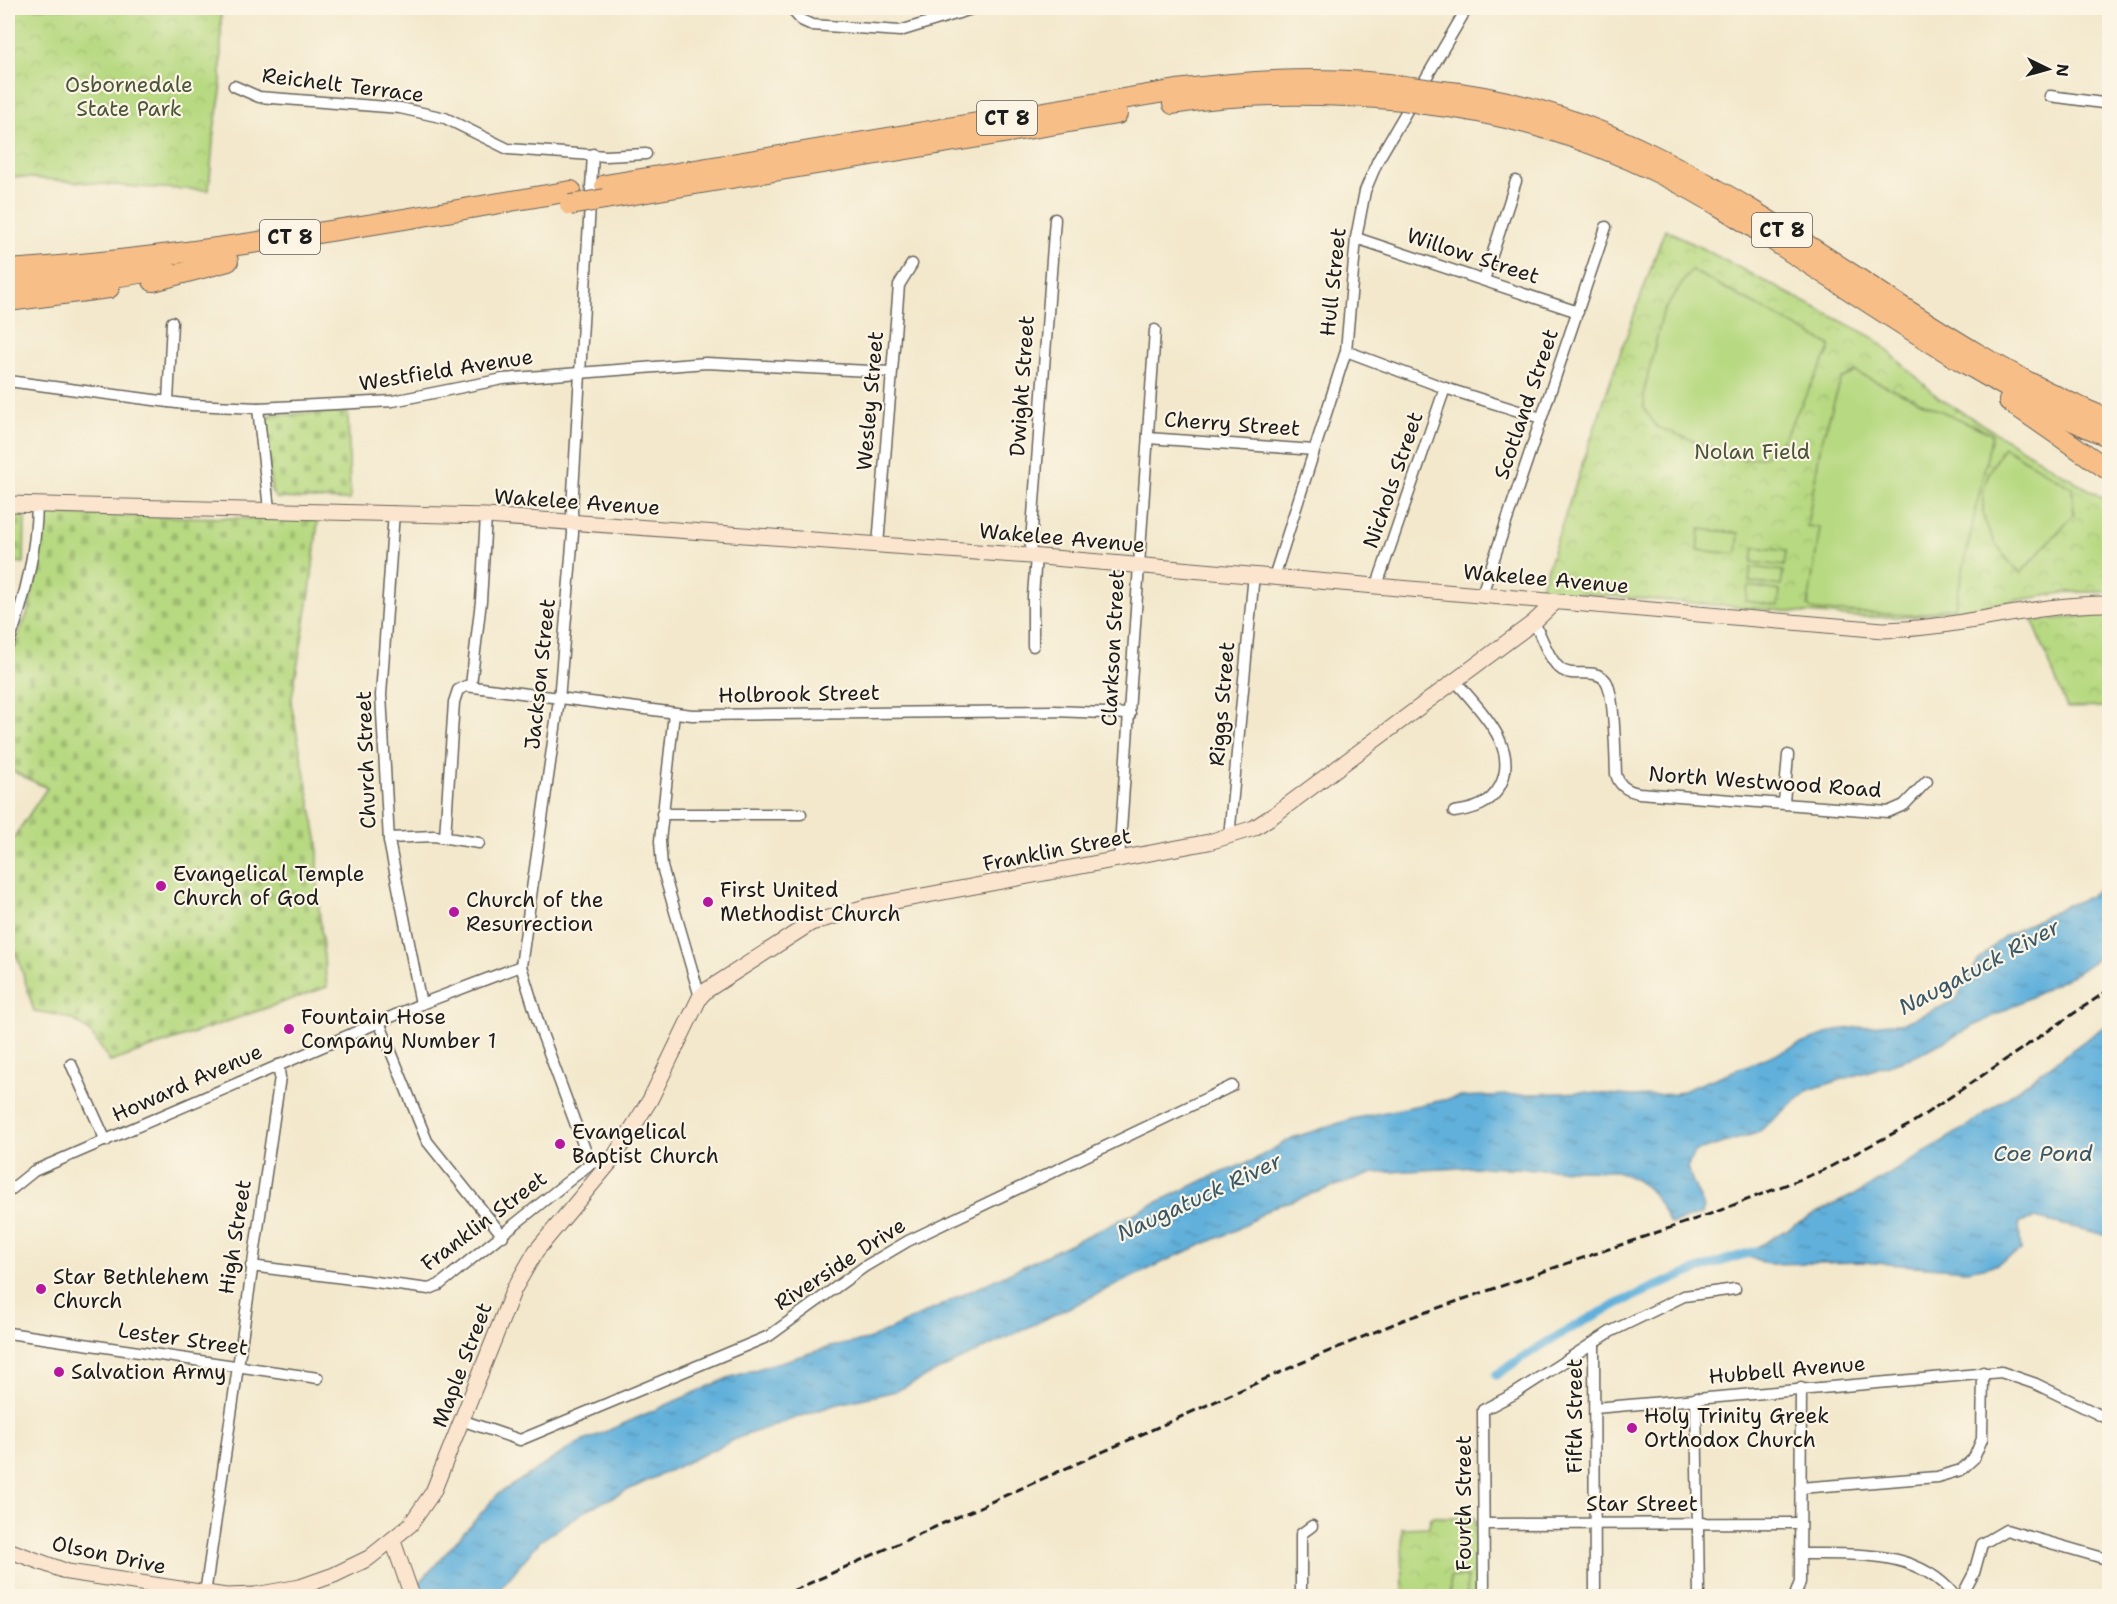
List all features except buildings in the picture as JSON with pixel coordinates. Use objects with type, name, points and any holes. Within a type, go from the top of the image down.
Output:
[{"type":"highway","name":"CT 8","points":[[8,284],[120,276],[228,261],[1187,88],[1238,82],[1309,80],[1379,82],[1407,94],[1514,104],[1573,122],[1661,158],[1735,201],[1986,360],[2066,403],[2109,420]]},
{"type":"highway","name":"CT 8","points":[[1429,97],[1569,135],[1666,176],[1735,216],[1932,343],[2039,405],[2109,437]]},
{"type":"highway","name":"CT 8","points":[[8,270],[144,259],[570,198]]},
{"type":"highway","points":[[8,301],[74,294],[165,278],[228,261]]},
{"type":"highway","points":[[1932,343],[2018,408],[2109,471]]},
{"type":"main road","name":"Wakelee Avenue","points":[[8,504],[486,516],[1254,574],[1883,630],[1926,627],[2077,604],[2109,604]]},
{"type":"main road","name":"Franklin Street","points":[[612,1160],[650,1100],[700,997],[707,990],[811,923],[869,906],[1119,860],[1229,837],[1254,828],[1274,816],[1534,621],[1555,602]]},
{"type":"main road","name":"Maple Street","points":[[393,1541],[421,1511],[433,1492],[464,1421],[514,1289],[526,1267],[536,1251],[612,1160]]},
{"type":"main road","points":[[205,1594],[255,1595],[300,1587],[360,1562],[393,1541],[412,1596]]},
{"type":"main road","name":"Olson Drive","points":[[8,1550],[68,1572],[205,1594]]},
{"type":"street","points":[[794,12],[801,20],[812,25],[900,32],[975,8]]},
{"type":"street","name":"Hull Street","points":[[1274,577],[1346,351],[1361,204],[1374,169],[1467,8]]},
{"type":"street","name":"Reichelt Terrace","points":[[234,86],[259,97],[400,108],[445,118],[482,134],[508,149],[593,154],[646,154]]},
{"type":"street","points":[[2050,96],[2109,104]]},
{"type":"street","name":"Jackson Street","points":[[591,1163],[540,1031],[521,966],[559,699],[573,522],[593,154]]},
{"type":"street","points":[[1484,280],[1516,181]]},
{"type":"street","name":"Dwight Street","points":[[1033,646],[1033,556],[1055,219]]},
{"type":"street","name":"Scotland Street","points":[[1482,594],[1606,227]]},
{"type":"street","name":"Willow Street","points":[[1356,238],[1578,312]]},
{"type":"street","name":"Wesley Street","points":[[879,545],[899,285],[912,264]]},
{"type":"street","points":[[168,402],[172,322]]},
{"type":"street","name":"Clarkson Street","points":[[1119,860],[1140,576],[1137,565],[1155,330]]},
{"type":"street","points":[[1346,351],[1445,388],[1541,418]]},
{"type":"street","name":"Westfield Avenue","points":[[8,381],[168,402],[258,408],[393,401],[503,379],[582,371],[727,362],[891,372]]},
{"type":"street","name":"Nichols Street","points":[[1377,585],[1445,388]]},
{"type":"street","points":[[258,408],[269,509]]},
{"type":"street","name":"Cherry Street","points":[[1148,438],[1314,450]]},
{"type":"street","points":[[8,645],[29,582],[36,534],[37,505]]},
{"type":"street","name":"Church Street","points":[[394,512],[381,695],[388,838],[390,860],[421,1004]]},
{"type":"street","points":[[445,837],[454,702],[458,690],[471,685],[481,601],[486,516]]},
{"type":"street","name":"Riggs Street","points":[[1229,837],[1254,574]]},
{"type":"street","name":"North Westwood Road","points":[[1534,621],[1558,667],[1571,673],[1598,675],[1606,682],[1611,696],[1616,774],[1620,785],[1626,789],[1639,793],[1784,802],[1888,812],[1904,805],[1927,781]]},
{"type":"street","points":[[1454,679],[1496,732],[1506,762],[1503,780],[1493,797],[1475,809],[1454,812]]},
{"type":"street","name":"Holbrook Street","points":[[471,685],[559,699],[674,713],[1054,711],[1130,714]]},
{"type":"street","points":[[674,713],[660,841],[663,876],[700,997]]},
{"type":"street","points":[[1784,802],[1788,755]]},
{"type":"street","points":[[662,814],[801,814]]},
{"type":"street","points":[[388,838],[445,837],[479,843]]},
{"type":"street","name":"Howard Avenue","points":[[8,1192],[34,1171],[421,1004],[521,966]]},
{"type":"street","points":[[379,1022],[427,1142],[503,1236]]},
{"type":"street","points":[[71,1065],[106,1141]]},
{"type":"street","name":"High Street","points":[[205,1594],[236,1366],[280,1077],[278,1065]]},
{"type":"street","name":"Riverside Drive","points":[[464,1421],[520,1440],[729,1355],[769,1336],[864,1268],[908,1241],[1232,1086]]},
{"type":"street","points":[[591,1163],[612,1160]]},
{"type":"street","name":"Franklin Street","points":[[251,1266],[424,1290],[440,1285],[591,1163]]},
{"type":"street","points":[[1594,1343],[1610,1332],[1684,1296],[1735,1289]]},
{"type":"street","name":"Lester Street","points":[[8,1333],[318,1378]]},
{"type":"street","name":"Fifth Street","points":[[1594,1343],[1595,1596]]},
{"type":"street","name":"Fourth Street","points":[[1484,1596],[1483,1410],[1514,1394],[1579,1349],[1594,1343]]},
{"type":"street","points":[[1800,1488],[1937,1477],[1962,1470],[1974,1458],[1982,1439],[1983,1372]]},
{"type":"street","name":"Hubbell Avenue","points":[[1594,1408],[2001,1372],[2036,1384],[2109,1420]]},
{"type":"street","points":[[1795,1596],[1800,1582],[1801,1388]]},
{"type":"street","points":[[1696,1398],[1699,1596]]},
{"type":"street","name":"Star Street","points":[[1485,1524],[1800,1523]]},
{"type":"street","points":[[1301,1596],[1301,1534],[1312,1526]]},
{"type":"street","points":[[1962,1596],[1974,1573],[1982,1544],[2007,1530],[2109,1560]]},
{"type":"street","points":[[1800,1554],[1863,1553],[1899,1559],[1934,1577],[1955,1596]]},
{"type":"green space","name":"Osbornedale State Park","points":[[8,8],[221,8],[221,92],[214,130],[209,190],[138,187],[8,176]]},
{"type":"green space","name":"Nolan Field","points":[[1665,229],[1874,338],[1939,398],[2109,502],[2109,592],[2069,592],[1913,617],[1854,617],[1540,590],[1611,379]]},
{"type":"green space","points":[[1691,270],[1830,345],[1783,439],[1765,456],[1744,460],[1657,427],[1644,409],[1644,391],[1663,312]]},
{"type":"green space","points":[[1855,372],[1992,434],[1955,607],[1914,615],[1815,611],[1808,606],[1820,528],[1807,526],[1821,444],[1841,379]]},
{"type":"green space","points":[[348,412],[350,500],[276,498],[271,491],[264,415]]},
{"type":"green space","points":[[2004,447],[2072,488],[2074,514],[2021,573],[1996,544],[1988,529],[1984,514],[1983,498],[1986,482]]},
{"type":"green space","points":[[8,514],[25,514],[24,563],[8,561]]},
{"type":"green space","points":[[47,514],[318,520],[310,592],[291,703],[318,843],[318,899],[327,987],[110,1062],[94,1038],[80,1024],[61,1016],[34,1011],[19,961],[8,940],[8,846],[47,788],[8,769],[8,660],[28,612]]},
{"type":"green space","points":[[1700,529],[1739,533],[1737,554],[1698,550]]},
{"type":"green space","points":[[1754,547],[1786,551],[1784,566],[1752,562]]},
{"type":"green space","points":[[1751,567],[1783,571],[1781,586],[1749,582]]},
{"type":"green space","points":[[1748,586],[1780,591],[1778,606],[1746,601]]},
{"type":"green space","points":[[2109,614],[2109,707],[2067,708],[2033,621]]},
{"type":"green space","points":[[1431,1517],[1475,1517],[1476,1596],[1403,1596],[1402,1528],[1430,1527]]},
{"type":"green space","points":[[1450,1577],[1467,1577],[1467,1596],[1450,1596]]},
{"type":"water","name":"Naugatuck River","points":[[2109,879],[2109,951],[2073,975],[1916,1056],[1809,1090],[1757,1133],[1694,1152],[1687,1168],[1704,1208],[1702,1214],[1670,1224],[1650,1191],[1636,1180],[1616,1171],[1476,1167],[1374,1173],[1273,1207],[1236,1230],[1176,1256],[896,1391],[834,1405],[740,1437],[588,1509],[540,1541],[494,1596],[408,1596],[498,1494],[575,1445],[728,1378],[830,1347],[868,1340],[1206,1179],[1254,1160],[1292,1138],[1352,1119],[1458,1097],[1585,1092],[1632,1096],[1675,1094],[1836,1030],[1906,1022],[1955,1001],[1978,961],[2003,937],[2063,907],[2089,897]]},
{"type":"water","name":"Coe Pond","points":[[2109,1023],[2109,1236],[2035,1218],[2019,1222],[2021,1251],[1995,1265],[1966,1270],[1863,1262],[1767,1264],[1745,1254],[1820,1211],[1862,1191],[1969,1125]]},
{"type":"waterway","points":[[1496,1375],[1557,1336],[1621,1302],[1687,1274],[1755,1251]]},
{"type":"railway","points":[[781,1596],[1301,1363],[1403,1320],[1713,1213],[1824,1170],[1909,1125],[2110,989]]},
{"type":"place","name":"Evangelical Temple Church of God","points":[[161,886]]},
{"type":"place","name":"First United Methodist Church","points":[[708,902]]},
{"type":"place","name":"Church of the Resurrection","points":[[454,912]]},
{"type":"place","name":"Fountain Hose Company Number 1","points":[[289,1029]]},
{"type":"place","name":"Evangelical Baptist Church","points":[[560,1144]]},
{"type":"place","name":"Star Bethlehem Church","points":[[41,1289]]},
{"type":"place","name":"Salvation Army","points":[[59,1372]]},
{"type":"place","name":"Holy Trinity Greek Orthodox Church","points":[[1632,1428]]}]
